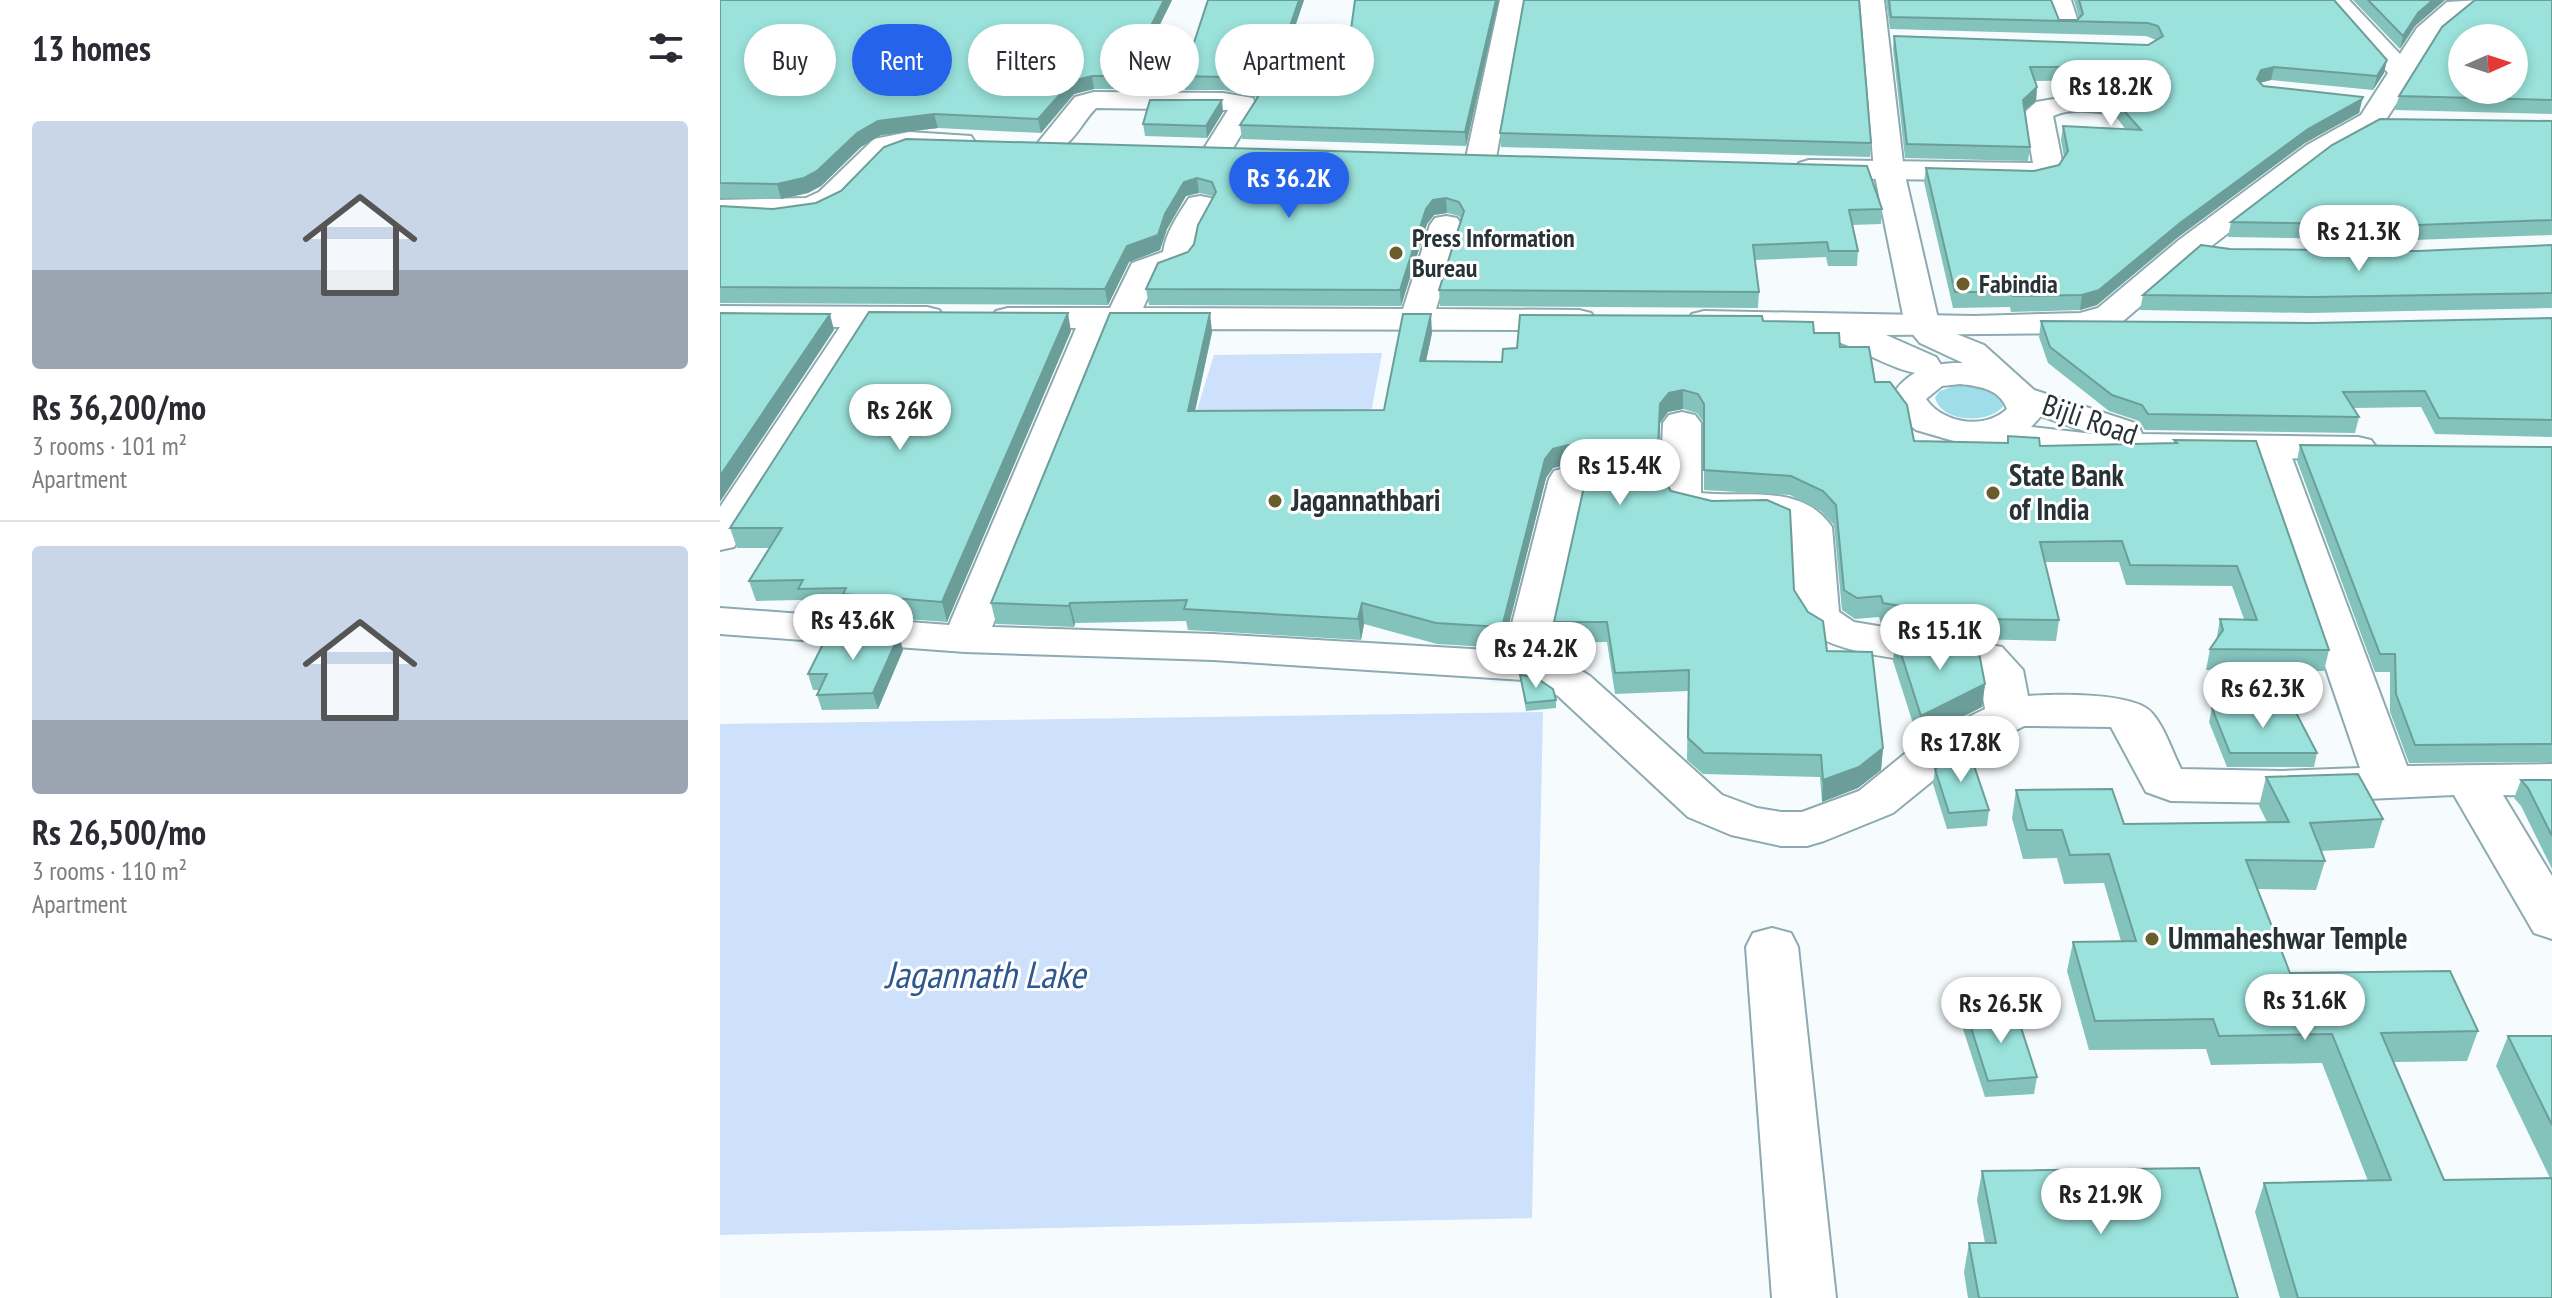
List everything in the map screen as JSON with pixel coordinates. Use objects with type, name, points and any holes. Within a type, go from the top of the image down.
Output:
[{"type":"street","points":[[1481,158],[1512,0]]},
{"type":"street","points":[[1872,0],[1889,171],[1926,351]]},
{"type":"street","points":[[2059,0],[2066,38]]},
{"type":"street","points":[[2336,0],[2403,74]]},
{"type":"street","points":[[1675,325],[1855,334],[1871,338],[1899,356],[2110,315],[2127,304],[2190,247],[2317,151],[2379,111],[2426,33],[2448,13],[2470,0]]},
{"type":"street","points":[[1876,40],[1907,41]]},
{"type":"street","points":[[1050,145],[1085,103],[1125,88],[1243,104],[1218,150]]},
{"type":"street","points":[[1780,168],[2040,172],[2048,166],[2038,113],[2042,109],[2065,105],[2144,107]]},
{"type":"street","points":[[720,209],[812,207],[830,198],[878,149],[890,143],[988,143]]},
{"type":"street","points":[[1019,144],[1081,146]]},
{"type":"street","points":[[1188,149],[1249,151]]},
{"type":"street","points":[[1450,157],[1513,159]]},
{"type":"street","points":[[965,639],[1108,323],[1144,270],[1178,257],[1184,231],[1200,205]]},
{"type":"street","points":[[1416,320],[1446,225]]},
{"type":"street","points":[[2190,247],[2227,251]]},
{"type":"street","points":[[720,316],[968,323],[1614,324],[1416,320],[1108,323]]},
{"type":"street","points":[[720,329],[856,329],[968,323]]},
{"type":"street","points":[[2081,323],[2142,324]]},
{"type":"street","points":[[720,538],[856,329]]},
{"type":"street","name":"Bijli Road","points":[[2157,444],[2020,394],[1981,376],[1960,373],[1926,351],[1908,399],[1912,410],[1924,420],[1942,428],[2086,445],[2395,448]]},
{"type":"street","points":[[1985,432],[2019,421],[2026,411],[2020,394]]},
{"type":"street","points":[[1682,423],[1680,490],[1687,501],[1705,505],[1784,508],[1807,519],[1812,527],[1818,615],[1827,626],[1854,637],[1986,656],[2001,670],[2009,715]]},
{"type":"street","points":[[2269,447],[2389,782]]},
{"type":"street","points":[[1524,666],[1568,479]]},
{"type":"street","points":[[720,621],[965,639],[1213,647],[1524,666],[1551,672],[1574,686],[1705,806],[1748,823],[1781,829],[1807,829],[1876,802],[1940,750],[2009,715],[2031,710],[2122,714],[2134,720],[2163,781],[2171,785],[2282,787],[2469,779],[2552,780]]},
{"type":"street","points":[[2469,779],[2552,920]]},
{"type":"street","points":[[1772,947],[1804,1298]]},
{"type":"shaded area","points":[[1960,384],[1986,388],[2003,399],[2004,405],[1988,416],[1978,418],[1946,412],[1935,397],[1940,391]]},
{"type":"water","points":[[1382,353],[1369,424],[1192,426],[1214,355]]},
{"type":"water","name":"Jagannath Lake","points":[[1543,712],[1532,1218],[720,1235],[720,724]]},
{"type":"building","points":[[720,0],[1164,0],[1152,24],[1100,24],[1100,76],[1084,78],[1084,24],[968,24],[968,96],[1059,96],[1038,119],[934,114],[878,121],[857,133],[817,171],[804,178],[777,184],[720,183]]},
{"type":"building","points":[[1208,0],[1299,0],[1291,24],[1215,24],[1215,77],[1199,76],[1199,27]]},
{"type":"building","points":[[1355,0],[1496,0],[1465,132],[1240,125],[1258,97],[1374,96],[1374,24],[1352,24]]},
{"type":"building","points":[[1524,0],[1859,0],[1871,143],[1500,133]]},
{"type":"building","points":[[1889,0],[2051,0],[2059,20],[2077,20],[2083,14],[2079,0],[2334,0],[2387,60],[2377,76],[2274,67],[2261,70],[2257,79],[2263,86],[2363,97],[2308,129],[2180,223],[2099,290],[2082,295],[2013,296],[2012,292],[1955,292],[1926,168],[2034,171],[2059,165],[2068,151],[2063,126],[2141,130],[2119,105],[2157,102],[2163,92],[2157,85],[2104,78],[2103,67],[2030,67],[2037,87],[2023,100],[2030,147],[1907,144],[1894,36],[2148,45],[2163,36],[2158,26],[2148,23],[1891,17]]},
{"type":"building","points":[[2368,0],[2433,0],[2418,13],[2403,36]]},
{"type":"building","points":[[2475,0],[2552,0],[2552,100],[2528,99],[2528,24],[2448,24],[2448,97],[2399,96],[2442,27]]},
{"type":"building","points":[[1150,100],[1222,100],[1206,126],[1143,124]]},
{"type":"building","points":[[2380,119],[2552,121],[2552,220],[2418,225],[2231,222],[2332,145]]},
{"type":"building","points":[[906,139],[1867,166],[1882,209],[1849,210],[1858,251],[1829,251],[1827,242],[1753,245],[1759,292],[1439,290],[1464,211],[1459,202],[1446,198],[1433,200],[1426,209],[1400,290],[1146,289],[1158,263],[1188,252],[1194,244],[1198,225],[1216,192],[1212,182],[1197,178],[1184,182],[1165,214],[1158,235],[1127,246],[1105,289],[720,287],[720,206],[773,209],[816,203],[841,191],[884,147]]},
{"type":"building","points":[[2201,245],[2230,249],[2418,251],[2552,245],[2552,293],[2313,297],[2143,295]]},
{"type":"building","points":[[869,312],[1068,313],[942,602],[843,594],[846,588],[798,589],[803,580],[749,581],[782,528],[730,528]]},
{"type":"building","points":[[720,313],[830,314],[720,476]]},
{"type":"building","points":[[1110,313],[1210,313],[1188,411],[1384,410],[1403,314],[1431,314],[1420,361],[1502,362],[1503,349],[1517,348],[1520,315],[1762,316],[1763,321],[1813,322],[1814,333],[1839,333],[1840,347],[1869,347],[1875,382],[1890,382],[1907,405],[1914,441],[2008,443],[2008,436],[2039,438],[2040,446],[2177,443],[2174,440],[2256,441],[2329,650],[2210,649],[2223,630],[2220,619],[2257,620],[2237,566],[2130,565],[2122,541],[2040,542],[2059,620],[1978,619],[1883,603],[1881,596],[1857,598],[1844,590],[1836,505],[1823,491],[1791,476],[1704,470],[1704,404],[1698,394],[1683,390],[1669,393],[1660,404],[1657,470],[1671,491],[1712,501],[1767,500],[1790,510],[1794,590],[1808,612],[1823,621],[1827,651],[1872,652],[1883,748],[1859,767],[1823,780],[1821,755],[1704,753],[1688,738],[1689,670],[1615,673],[1607,622],[1554,622],[1590,460],[1582,449],[1568,445],[1553,449],[1545,459],[1502,627],[1436,623],[1362,603],[1358,619],[1184,609],[1187,600],[1070,603],[1069,606],[991,603]]},
{"type":"building","points":[[2552,318],[2552,420],[2439,418],[2425,391],[2343,392],[2359,417],[2148,414],[2142,405],[2112,395],[2050,347],[2041,321],[2313,323]]},
{"type":"building","points":[[2300,445],[2552,447],[2552,744],[2415,745],[2396,694],[2395,654],[2380,654]]},
{"type":"building","points":[[830,630],[899,635],[873,693],[817,695],[827,674],[808,674]]},
{"type":"building","points":[[1896,638],[1974,647],[1979,653],[1985,684],[1921,716]]},
{"type":"building","points":[[1520,675],[1535,677],[1553,689],[1556,700],[1526,703]]},
{"type":"building","points":[[2293,707],[2317,753],[2230,753],[2212,708]]},
{"type":"building","points":[[1967,745],[1989,810],[1949,813],[1935,769]]},
{"type":"building","points":[[2358,774],[2383,819],[2310,823],[2325,861],[2246,860],[2290,973],[2450,971],[2478,1031],[2381,1033],[2444,1180],[2552,1178],[2552,1298],[2298,1298],[2264,1183],[2391,1180],[2332,1034],[2219,1036],[2213,1019],[2095,1021],[2073,942],[2136,941],[2109,854],[2070,855],[2062,830],[2027,830],[2016,790],[2112,789],[2124,824],[2289,822],[2266,777]]},
{"type":"building","points":[[2521,780],[2552,780],[2552,836],[2528,788]]},
{"type":"building","points":[[2015,1009],[2037,1077],[1988,1081],[1966,1012]]},
{"type":"building","points":[[2508,1036],[2552,1036],[2552,1125]]},
{"type":"building","points":[[2199,1168],[2238,1298],[1979,1298],[1969,1243],[1996,1243],[1982,1171]]},
{"type":"place","name":"Press Information Bureau","points":[[1396,253]]},
{"type":"place","name":"Fabindia","points":[[1963,284]]},
{"type":"place","name":"State Bank of India","points":[[1993,493]]},
{"type":"place","name":"Jagannathbari","points":[[1275,501]]},
{"type":"place","name":"Ummaheshwar Temple","points":[[2152,939]]}]
